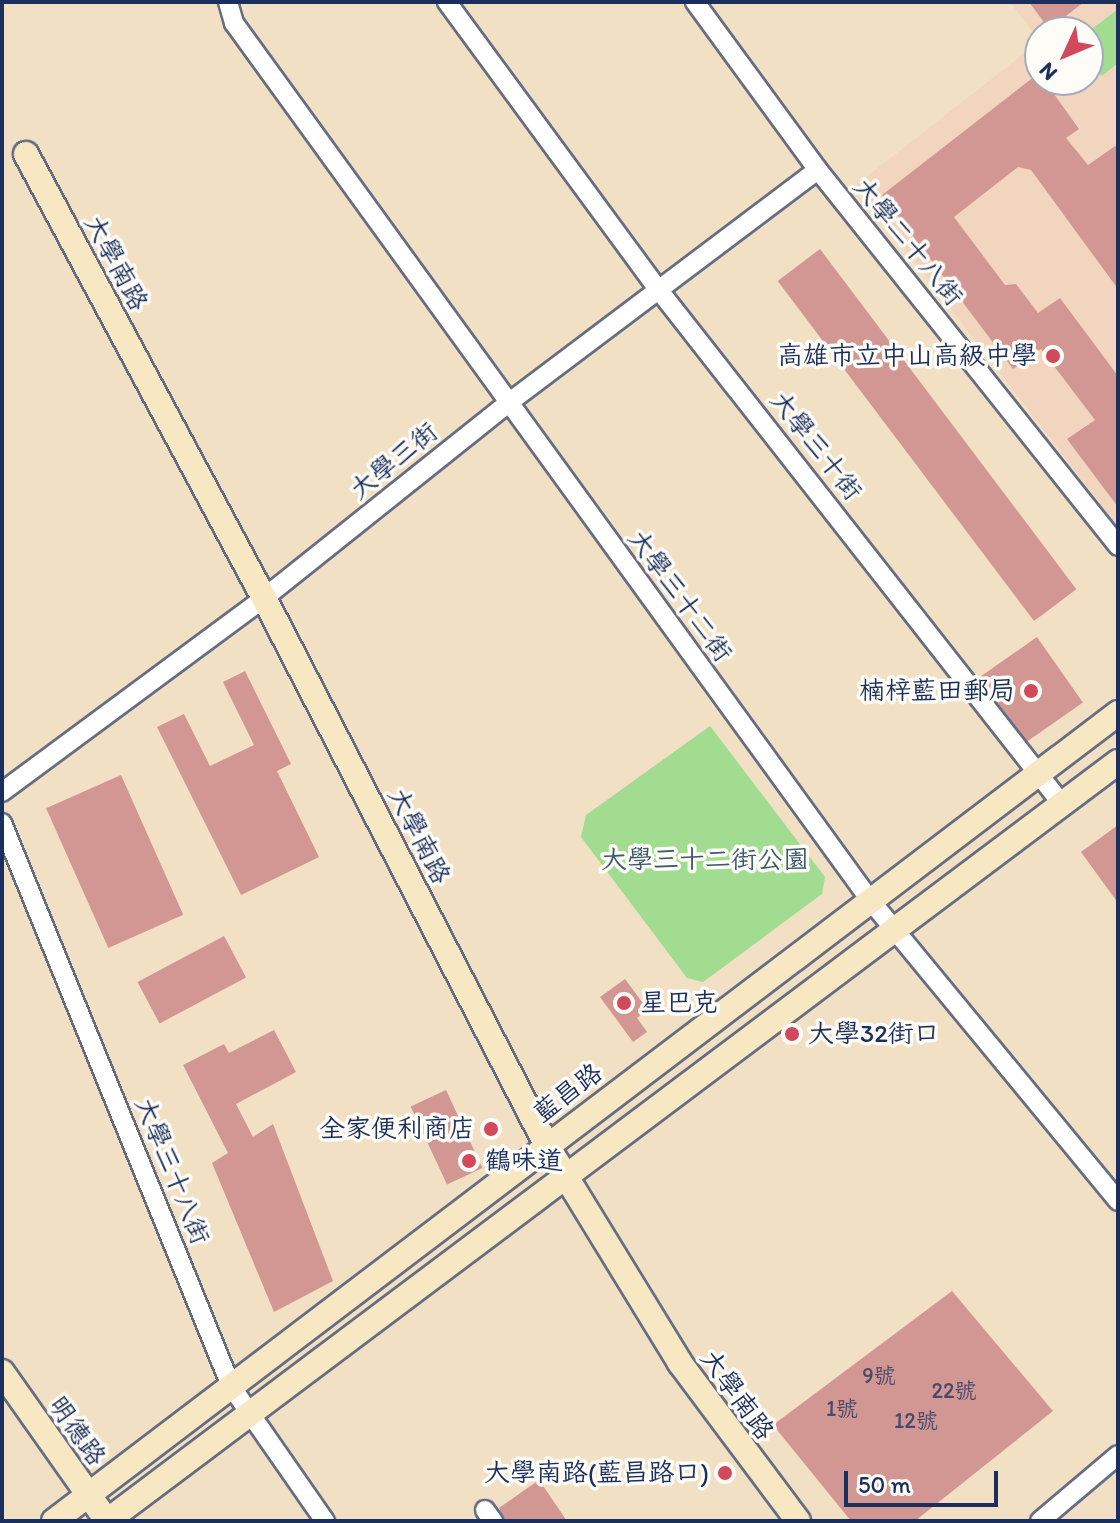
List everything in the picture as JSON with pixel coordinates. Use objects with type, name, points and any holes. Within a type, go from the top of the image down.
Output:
[{"type":"street","name":"大學三十二街","points":[[228,2],[234,23],[507,404],[870,900],[1118,1201]]},
{"type":"street","name":"大學三十街","points":[[447,2],[658,289],[1062,804]]},
{"type":"street","name":"大學二十八街","points":[[695,2],[818,170],[1118,546]]},
{"type":"street","name":"大學南路","points":[[26,154],[264,598],[564,1177],[687,1374],[798,1521]]},
{"type":"street","name":"大學三街","points":[[2,792],[264,598],[507,404],[818,170]]},
{"type":"street","name":"藍昌路","points":[[54,1521],[546,1144],[1118,713]]},
{"type":"street","points":[[107,1521],[1118,762]]},
{"type":"street","name":"大學三十八街","points":[[2,823],[231,1386],[325,1521]]},
{"type":"street","name":"明德路","points":[[2,1372],[107,1521]]},
{"type":"street","points":[[1040,1521],[1118,1455]]},
{"type":"shaded area","name":"高雄市立中山高級中學","points":[[1010,2],[1118,2],[1118,527],[856,185],[1024,54],[1024,96],[1104,96],[1104,16],[1024,16],[1024,20]]},
{"type":"green space","points":[[1118,9],[1118,63],[1104,74],[1104,20]]},
{"type":"green space","name":"大學三十二街公園","points":[[710,726],[825,877],[822,894],[703,982],[687,978],[581,837],[586,815]]},
{"type":"building","points":[[1029,2],[1084,2],[1066,16],[1039,16]]},
{"type":"building","points":[[1024,85],[1024,96],[1055,96],[1079,129],[1066,138],[1088,165],[1118,144],[1118,289],[1031,170],[1018,167],[954,217],[1005,285],[1016,284],[1038,313],[1060,298],[1118,376],[1118,507],[1067,439],[1095,420],[1041,349],[1013,369],[882,195]]},
{"type":"building","points":[[820,249],[1076,589],[1034,621],[778,281]]},
{"type":"building","name":"楠梓藍田郵局","points":[[1037,637],[1083,703],[1024,744],[978,678]]},
{"type":"building","points":[[245,671],[291,764],[277,771],[319,857],[241,895],[157,727],[184,714],[210,766],[254,745],[223,682]]},
{"type":"building","points":[[121,775],[183,915],[108,948],[46,808]]},
{"type":"building","points":[[1118,825],[1118,903],[1081,852]]},
{"type":"building","points":[[224,936],[246,977],[160,1024],[137,982]]},
{"type":"building","name":"星巴克","points":[[625,979],[648,1010],[637,1018],[647,1032],[633,1042],[600,997]]},
{"type":"building","points":[[274,1030],[296,1072],[236,1104],[253,1137],[273,1124],[333,1281],[274,1312],[212,1163],[228,1153],[183,1065],[224,1044],[229,1053]]},
{"type":"building","points":[[446,1090],[482,1168],[447,1184],[411,1106]]},
{"type":"building","points":[[952,1291],[1053,1411],[915,1521],[851,1521],[773,1425]]},
{"type":"building","points":[[539,1480],[567,1521],[505,1521],[499,1508]]},
{"type":"place","name":"高雄市立中山高級中學","points":[[1053,356]]},
{"type":"place","name":"楠梓藍田郵局","points":[[1031,691]]},
{"type":"place","name":"星巴克","points":[[624,1003]]},
{"type":"place","name":"大學32街口","points":[[792,1034]]},
{"type":"place","name":"全家便利商店","points":[[491,1129]]},
{"type":"place","name":"鶴味道","points":[[469,1161]]},
{"type":"place","name":"大學南路(藍昌路口)","points":[[725,1473]]}]
